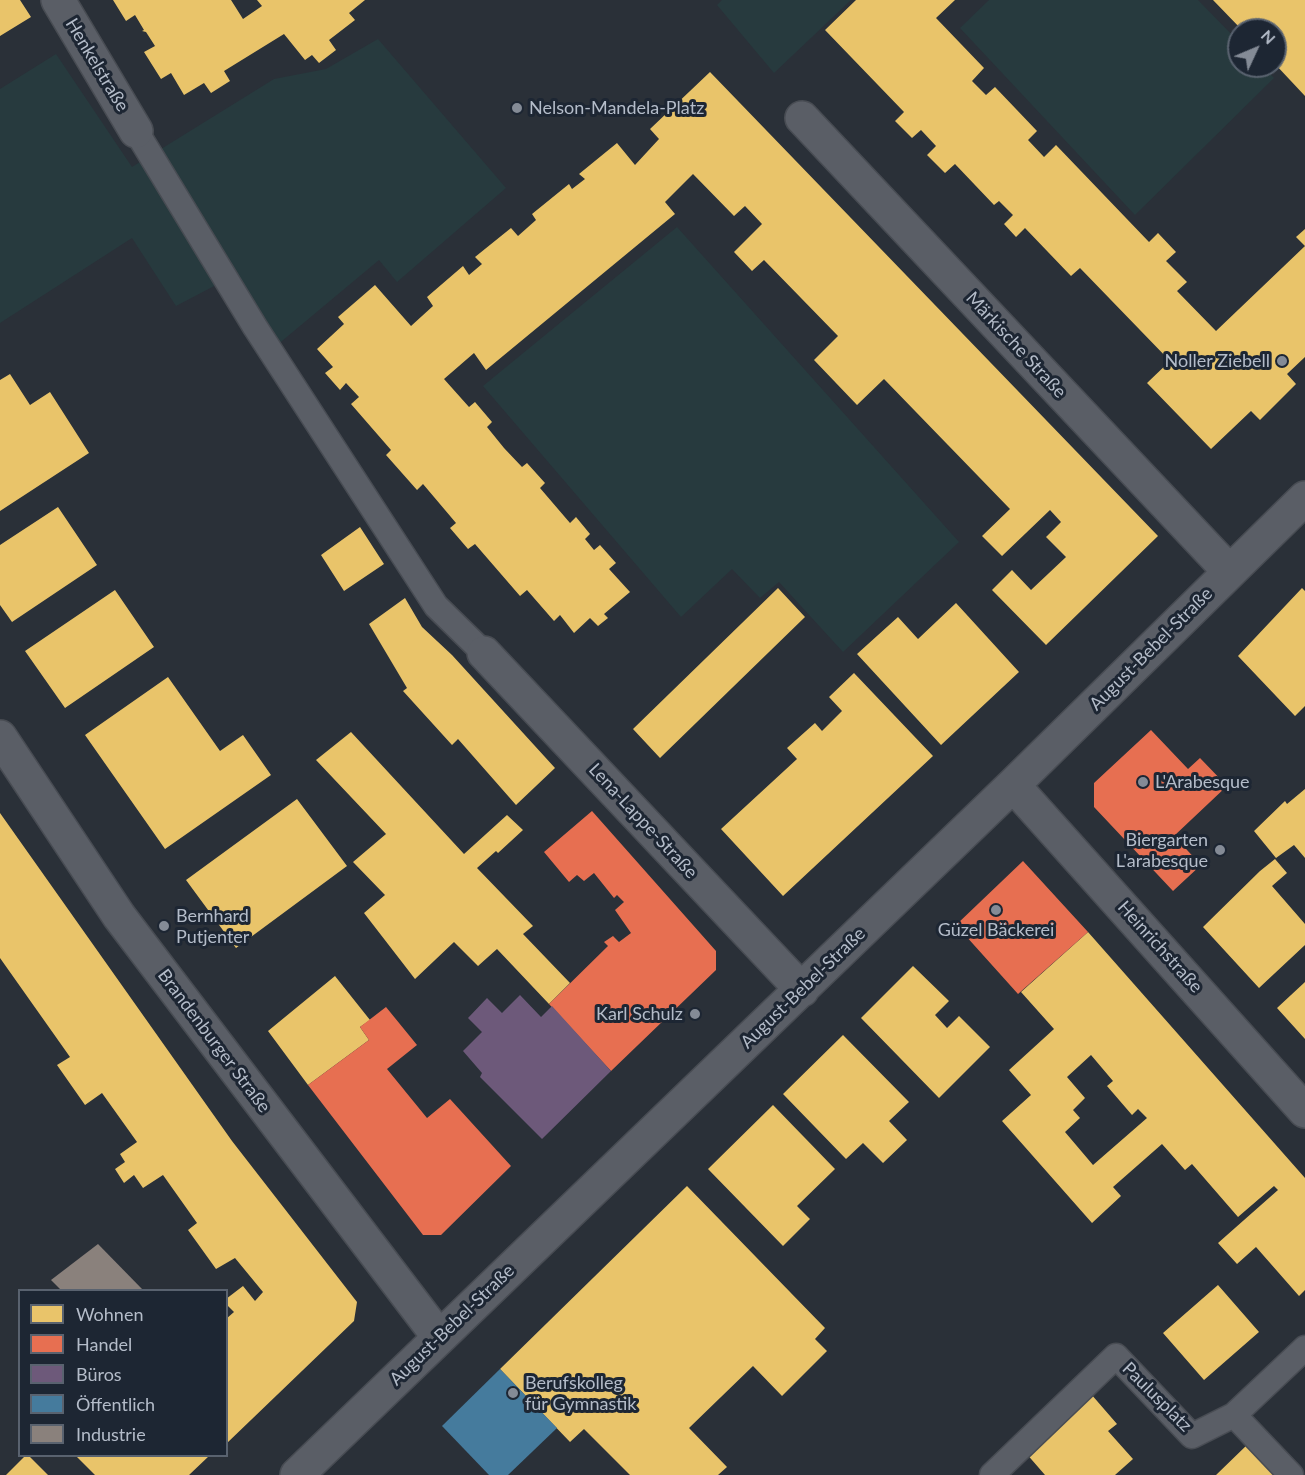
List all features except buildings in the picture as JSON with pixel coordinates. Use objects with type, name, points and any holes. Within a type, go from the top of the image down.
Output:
[{"type":"street","name":"Henkelstraße","points":[[58,0],[136,131]]},
{"type":"street","name":"Märkische Straße","points":[[802,118],[1229,572]]},
{"type":"street","name":"August-Bebel-Straße","points":[[297,1475],[802,990],[1305,498]]},
{"type":"street","name":"Lena-Lappe-Straße","points":[[484,653],[802,990]]},
{"type":"street","name":"Brandenburger Straße","points":[[0,737],[119,916],[439,1337]]},
{"type":"street","name":"Heinrichstraße","points":[[1013,785],[1305,1111]]},
{"type":"lane","points":[[136,131],[255,327],[436,606],[484,653]]},
{"type":"lane","name":"Paulusplatz","points":[[992,1475],[1116,1356],[1192,1436],[1234,1415],[1305,1348]]},
{"type":"lane","points":[[1234,1415],[1291,1475]]},
{"type":"green space","points":[[722,0],[851,0],[774,73],[717,5]]},
{"type":"green space","points":[[989,0],[1198,0],[1227,30],[1227,78],[1274,78],[1135,215],[960,28]]},
{"type":"green space","points":[[378,39],[506,188],[397,282],[379,260],[264,356],[218,284],[176,306],[132,238],[0,323],[0,89],[56,54],[132,167],[274,79],[326,69]]},
{"type":"green space","points":[[677,227],[959,542],[843,652],[779,582],[760,598],[732,569],[681,617],[483,386]]},
{"type":"place","name":"Nelson-Mandela-Platz","points":[[517,108]]},
{"type":"place","name":"Noller Ziebell","points":[[1282,361]]},
{"type":"place","name":"L'Arabesque","points":[[1143,782]]},
{"type":"place","name":"Biergarten L'arabesque","points":[[1220,850]]},
{"type":"place","name":"Güzel Bäckerei","points":[[996,910]]},
{"type":"place","name":"Bernhard Putjenter","points":[[164,926]]},
{"type":"place","name":"Karl Schulz","points":[[695,1014]]},
{"type":"place","name":"Berufskolleg für Gymnastik","points":[[513,1393]]}]
